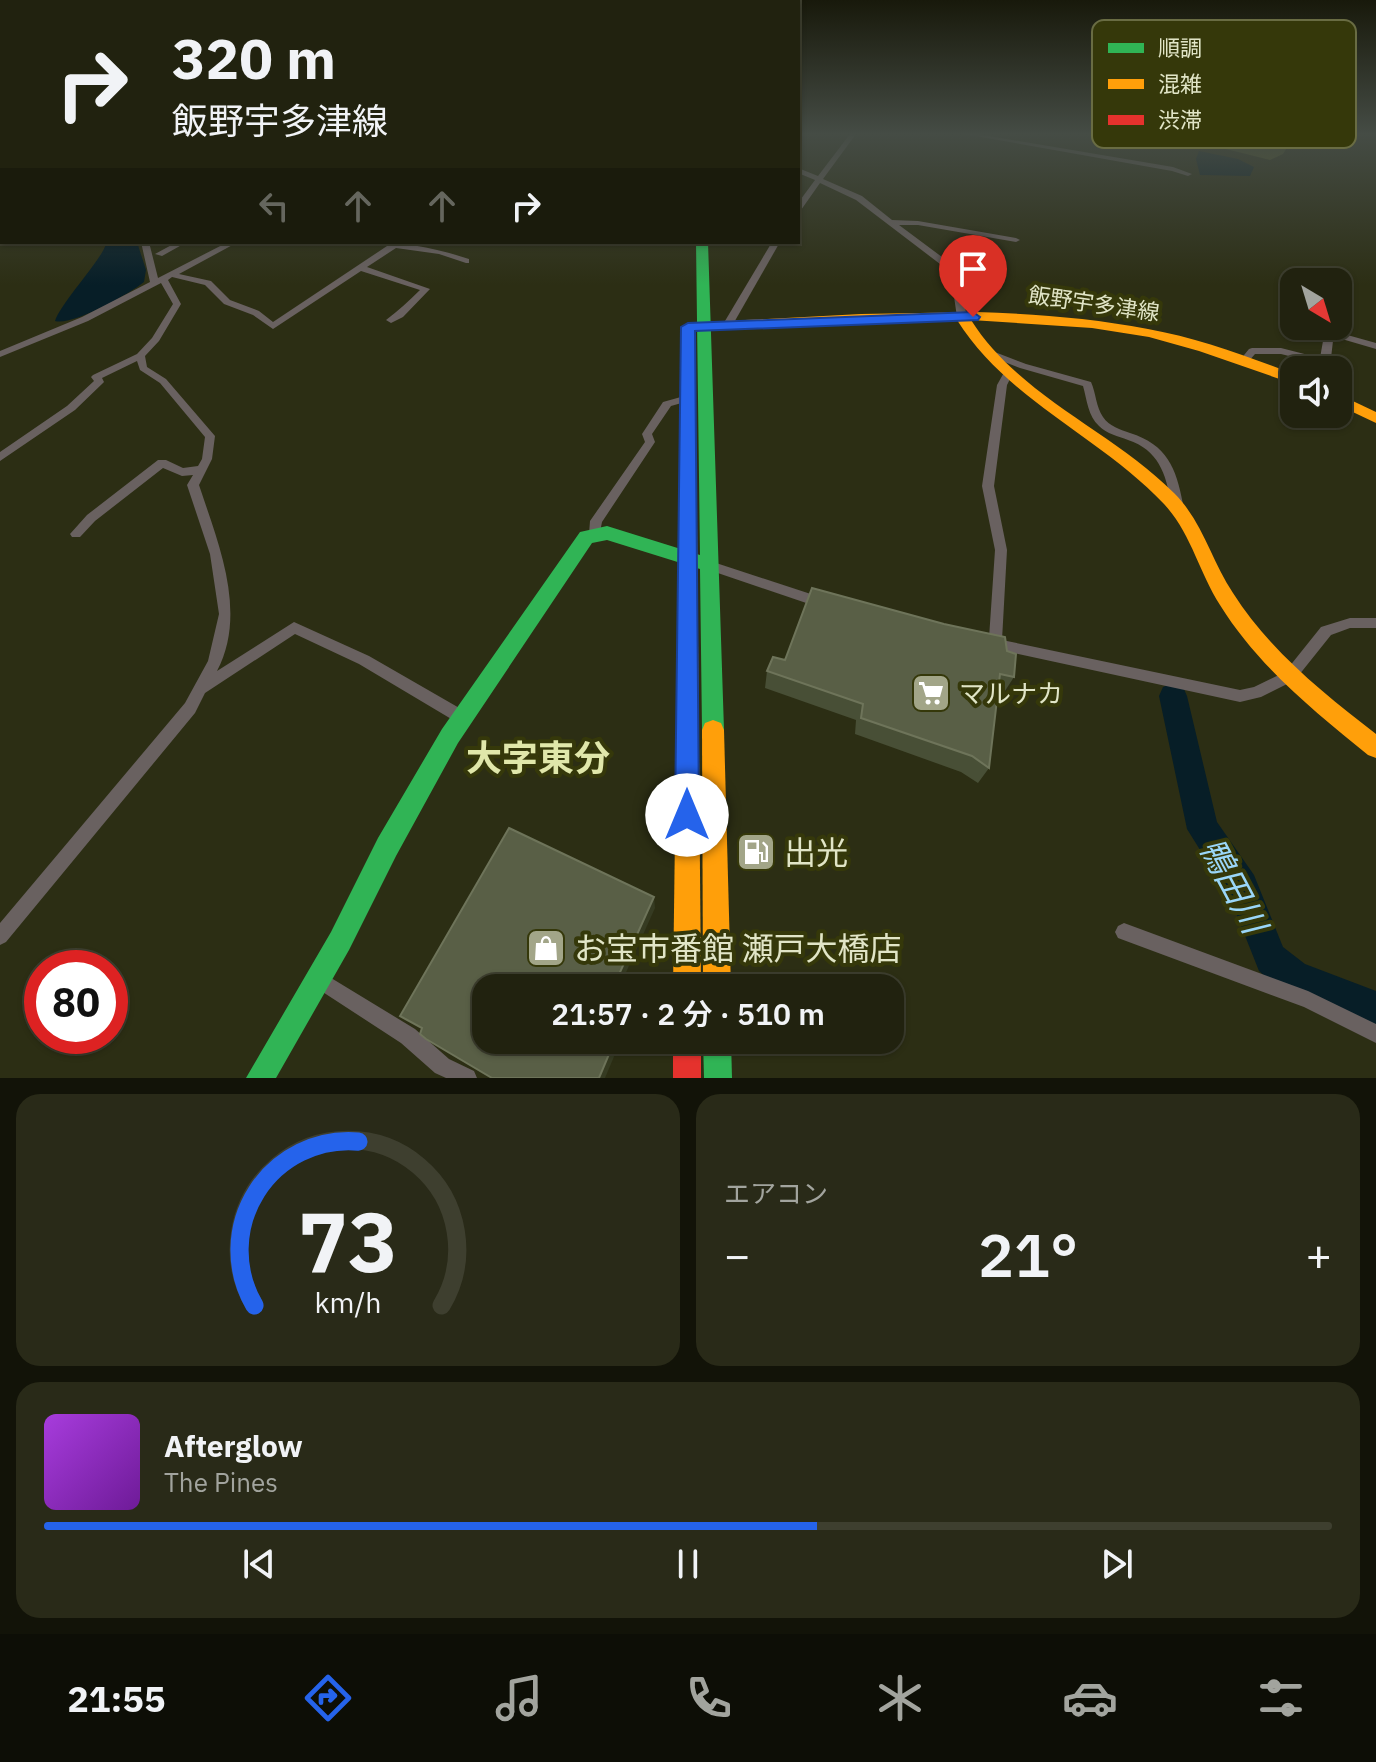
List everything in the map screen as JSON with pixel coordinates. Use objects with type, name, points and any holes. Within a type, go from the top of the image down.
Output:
[{"type":"main road","points":[[689,244],[710,566],[717,974]]},
{"type":"main road","points":[[687,974],[688,398],[702,244]]},
{"type":"main road","name":"飯野宇多津線","points":[[696,327],[962,317],[1050,318],[1119,327],[1245,360],[1280,374]]},
{"type":"main road","points":[[962,317],[974,341],[1143,474],[1175,506],[1197,538],[1216,585],[1290,676],[1376,748]]},
{"type":"main road","points":[[1352,406],[1376,418]]},
{"type":"main road","points":[[260,1078],[318,979],[421,784],[586,537],[607,533],[710,566]]},
{"type":"main road","points":[[687,1054],[687,1078]]},
{"type":"main road","points":[[717,1054],[718,1078]]},
{"type":"street","points":[[800,205],[814,184]]},
{"type":"street","points":[[829,184],[859,198],[950,269],[959,293],[962,317]]},
{"type":"street","points":[[892,222],[918,223],[1016,240]]},
{"type":"street","points":[[0,457],[71,408],[99,382],[96,377],[140,356],[156,339],[177,304],[146,244]]},
{"type":"street","points":[[159,254],[179,244]]},
{"type":"street","points":[[0,354],[85,319],[225,244]]},
{"type":"street","points":[[383,244],[440,252],[466,261]]},
{"type":"street","points":[[727,326],[775,244]]},
{"type":"street","points":[[163,280],[208,283],[227,302],[256,313],[273,326],[393,246]]},
{"type":"street","points":[[360,268],[426,289],[391,320]]},
{"type":"street","points":[[1245,360],[1252,351],[1264,349],[1321,361],[1326,358],[1328,341],[1333,334],[1376,346]]},
{"type":"street","points":[[987,352],[1087,384],[1095,413],[1104,424],[1146,442],[1159,454],[1173,476],[1175,506]]},
{"type":"street","points":[[0,936],[190,708],[215,662],[226,614],[216,554],[193,485],[210,450],[210,436],[163,381],[143,368],[140,356]]},
{"type":"street","points":[[995,644],[1001,550],[988,486],[1002,385],[1009,371]]},
{"type":"street","points":[[595,534],[596,521],[650,442],[647,434],[667,404],[688,398]]},
{"type":"street","points":[[76,534],[91,518],[162,463],[182,472],[200,470]]},
{"type":"street","points":[[710,566],[841,609]]},
{"type":"street","points":[[981,641],[1240,696],[1256,693],[1290,676],[1326,631],[1350,623],[1376,623]]},
{"type":"street","points":[[201,689],[294,628],[364,660],[463,718]]},
{"type":"street","points":[[1124,932],[1308,1000],[1376,1034]]},
{"type":"street","points":[[318,979],[408,1036],[442,1066],[467,1078]]},
{"type":"water","points":[[105,244],[138,244],[146,270],[144,282],[87,314],[55,321],[66,302]]},
{"type":"building","name":"マルナカ","points":[[812,588],[944,624],[1005,637],[1007,651],[1016,654],[1014,677],[1000,674],[989,768],[972,756],[861,718],[863,704],[767,671],[773,657],[785,660]]},
{"type":"building","name":"お宝市番館 瀬戸大橋店","points":[[509,828],[654,897],[619,974],[472,974],[472,1054],[609,1054],[599,1078],[492,1078],[426,1039],[420,1034],[422,1028],[400,1016]]},
{"type":"waterway","name":"鴨田川","points":[[1173,696],[1203,829],[1242,887],[1271,959],[1293,977],[1376,1009]]},
{"type":"traffic: fast","points":[[702,244],[713,730]]},
{"type":"traffic: fast","points":[[688,348],[688,526]]},
{"type":"traffic: fast","points":[[260,1078],[340,941],[387,847],[450,736],[586,537],[607,533],[698,562]]},
{"type":"traffic: fast","points":[[717,1054],[718,1078]]},
{"type":"traffic: slow","points":[[688,327],[919,316],[1035,318],[1149,333],[1280,374]]},
{"type":"traffic: slow","points":[[962,317],[977,341],[997,363],[1046,404],[1148,479],[1168,498],[1191,526],[1221,590],[1248,629],[1300,684],[1376,748]]},
{"type":"traffic: slow","points":[[1352,406],[1376,418]]},
{"type":"traffic: slow","points":[[687,974],[688,526]]},
{"type":"traffic: slow","points":[[713,730],[717,974]]},
{"type":"traffic: jam","points":[[687,1054],[687,1078]]},
{"type":"place","name":"マルナカ","points":[[931,693]]},
{"type":"place","name":"出光","points":[[756,852]]},
{"type":"place","name":"お宝市番館 瀬戸大橋店","points":[[546,948]]},
{"type":"district","name":"大字東分","points":[[538,757]]},
{"type":"route","points":[[687,815],[688,327],[973,317]]}]
